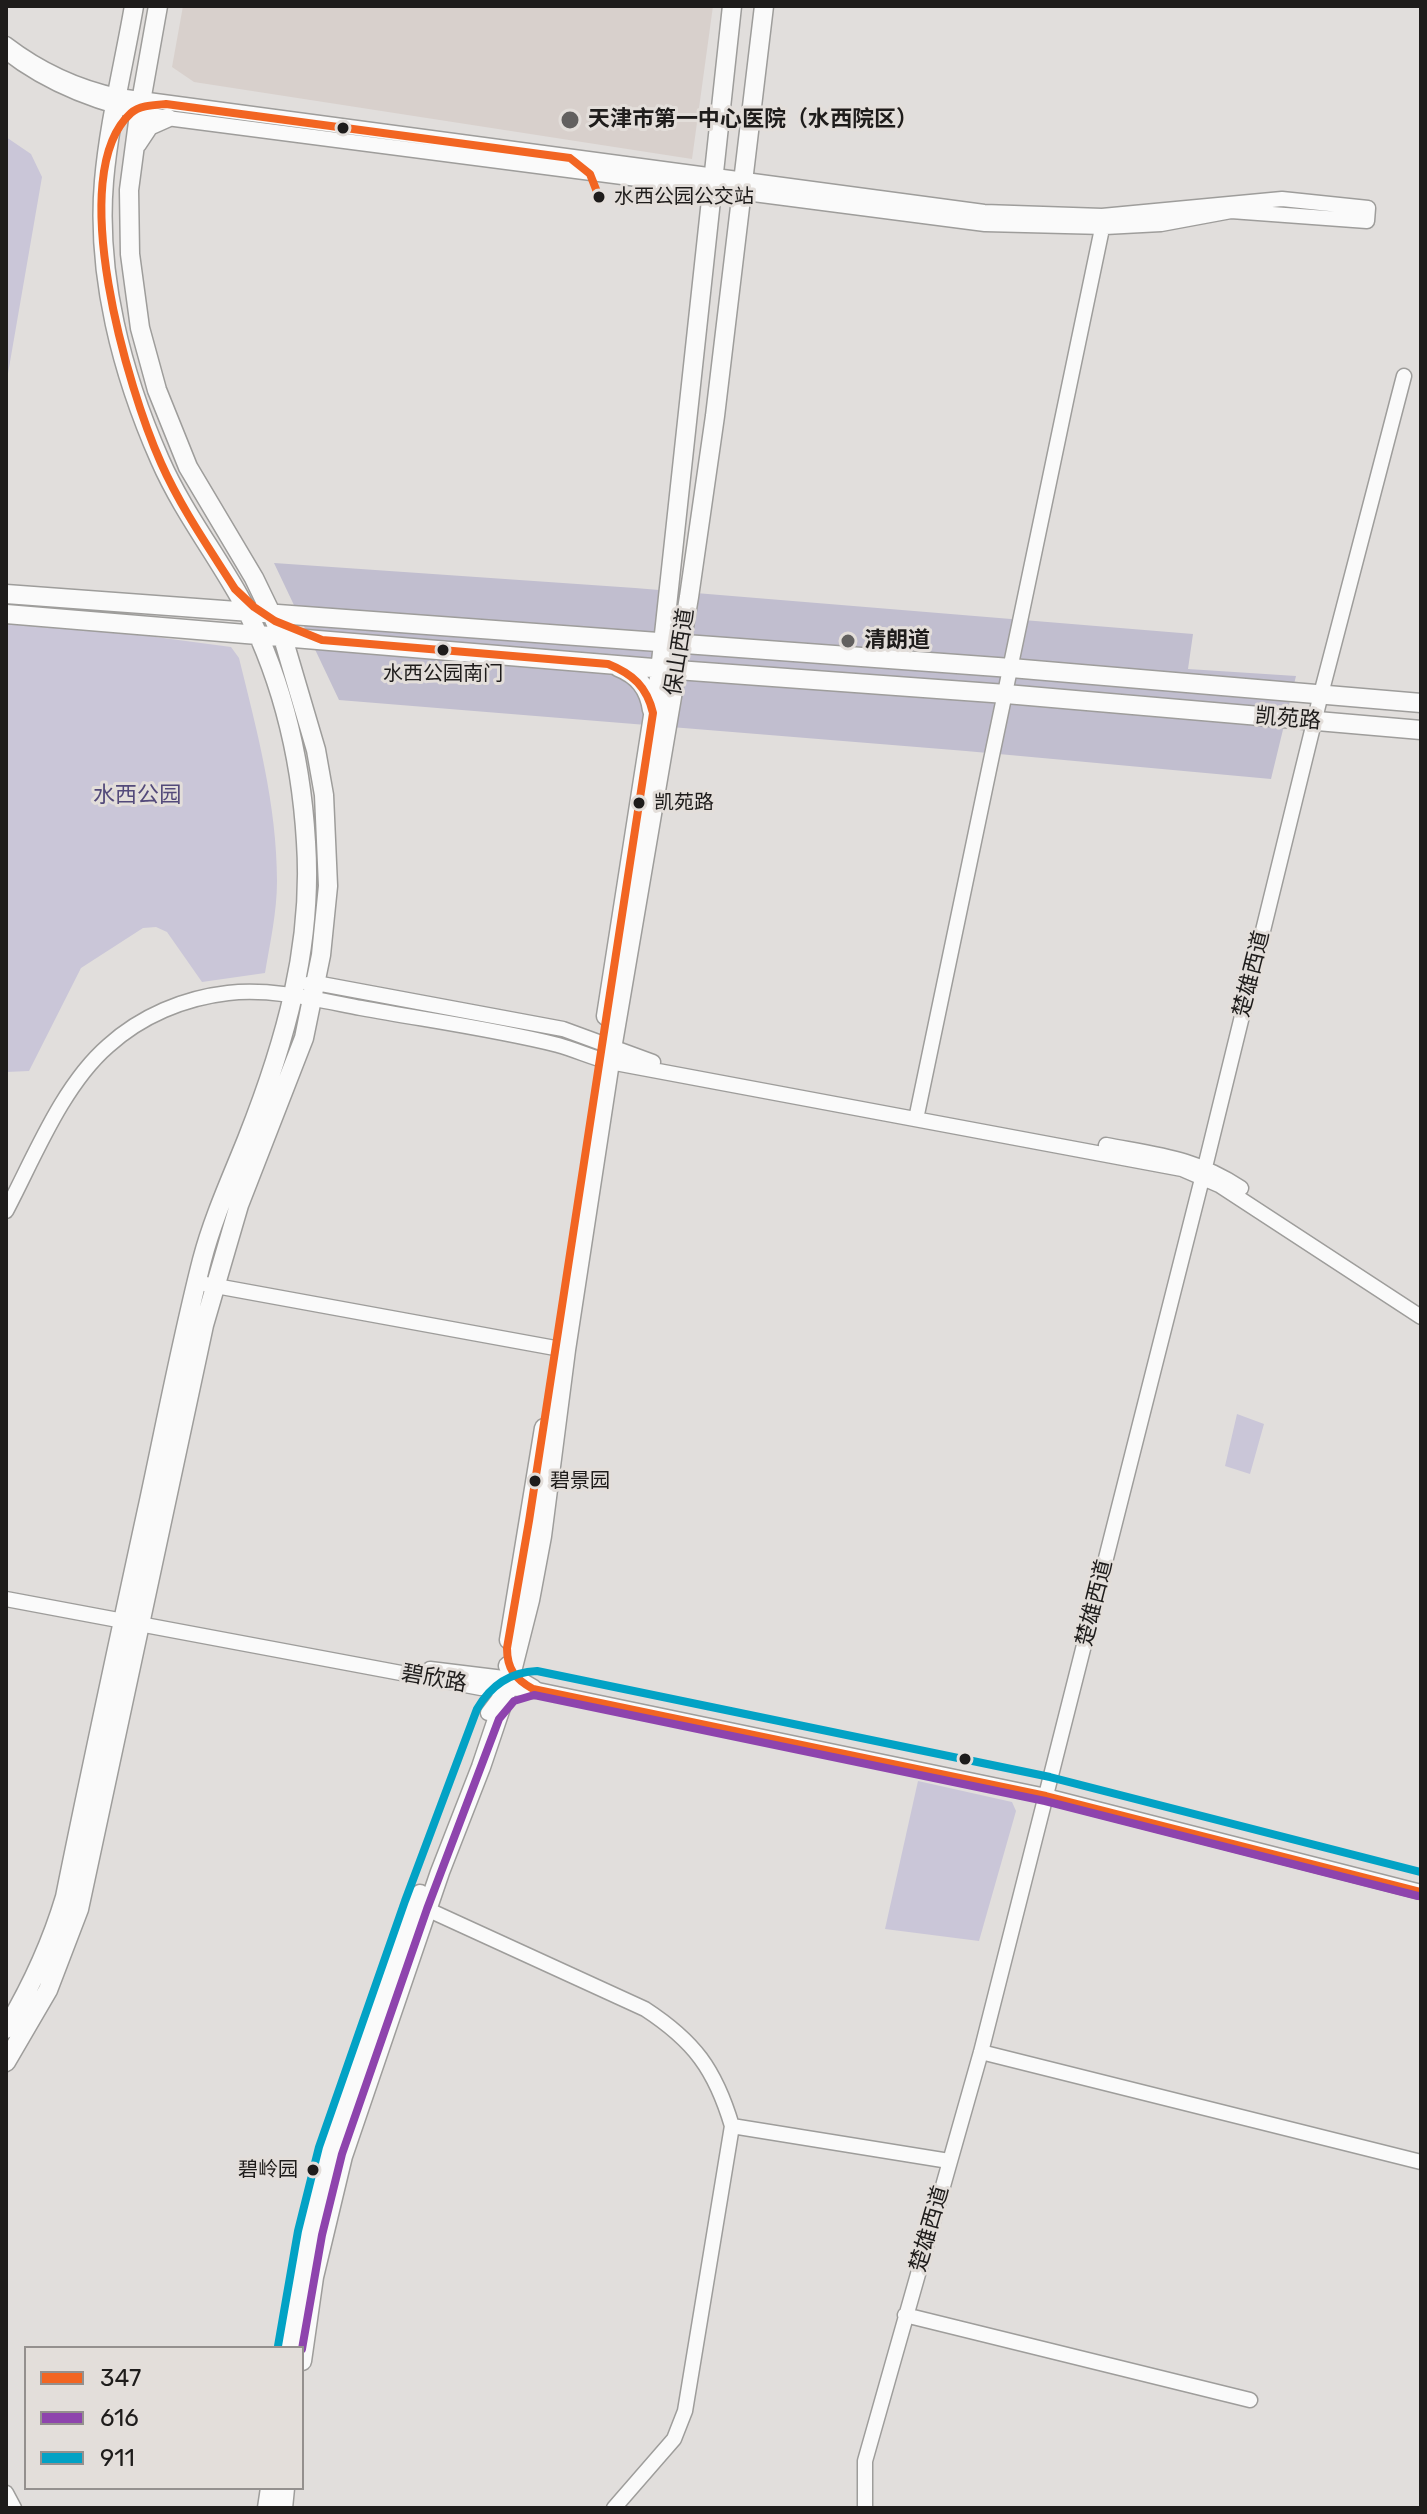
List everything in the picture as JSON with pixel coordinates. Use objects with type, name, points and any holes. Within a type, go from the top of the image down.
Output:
[{"type":"main road","points":[[134,6],[130,254],[140,328],[157,390],[188,467],[254,578],[316,750],[324,795],[328,886],[315,991],[291,1076],[206,1284]]},
{"type":"main road","points":[[158,6],[131,106],[108,149],[103,216],[119,341],[132,387],[162,465],[195,526],[235,589],[269,620]]},
{"type":"main road","name":"保山西道","points":[[672,642],[712,182],[732,6]]},
{"type":"main road","name":"保山西道","points":[[514,1683],[507,1662],[513,1648],[662,714],[664,669],[672,642],[715,416],[764,6]]},
{"type":"main road","points":[[133,154],[143,132],[166,111]]},
{"type":"main road","points":[[254,578],[282,606],[314,617]]},
{"type":"main road","name":"凯苑路","points":[[6,594],[269,620],[314,617],[672,642],[1421,703]]},
{"type":"main road","name":"凯苑路","points":[[6,614],[259,636],[269,620]]},
{"type":"main road","name":"凯苑路","points":[[269,620],[322,640],[1421,730]]},
{"type":"main road","points":[[6,2029],[33,1981],[65,1897],[204,1325],[214,1220],[276,1061],[295,991],[307,887],[304,811],[290,732],[259,636]]},
{"type":"main road","points":[[612,640],[641,653],[664,669]]},
{"type":"main road","points":[[608,664],[632,674],[642,683],[662,714]]},
{"type":"main road","points":[[6,2062],[48,1990],[79,1909],[132,1619]]},
{"type":"main road","points":[[493,1714],[513,1696],[514,1683]]},
{"type":"main road","points":[[290,2346],[310,2233],[330,2151],[493,1714],[514,1683]]},
{"type":"main road","points":[[304,2348],[317,2265],[343,2156],[422,1907]]},
{"type":"street","points":[[6,44],[39,66],[75,84],[131,106]]},
{"type":"street","points":[[6,52],[47,79],[131,106],[743,186],[985,224],[1161,224],[1231,211],[1367,221],[1368,208],[1282,199],[1216,203],[1104,222]]},
{"type":"street","points":[[917,1115],[1104,222]]},
{"type":"street","name":"楚雄西道","points":[[865,2508],[865,2461],[981,2052],[1314,721],[1404,376]]},
{"type":"street","points":[[6,1200],[68,1085],[102,1044],[122,1028],[184,996],[241,986],[295,991]]},
{"type":"street","points":[[6,1211],[76,1083],[92,1061],[125,1033],[164,1010],[199,998],[243,992],[315,991],[557,1045],[1220,1174],[1421,1308]]},
{"type":"street","points":[[1203,1172],[1421,1317]]},
{"type":"street","points":[[206,1284],[561,1349]]},
{"type":"street","name":"碧欣路","points":[[6,1597],[481,1688],[514,1683],[1047,1792],[1421,1884]]},
{"type":"street","name":"碧欣路","points":[[1047,1792],[1421,1892]]},
{"type":"street","points":[[422,1907],[645,2009],[672,2027],[695,2049],[713,2077],[732,2126],[685,2411],[674,2439],[614,2508]]},
{"type":"street","points":[[981,2052],[1421,2162]]},
{"type":"street","points":[[732,2126],[949,2161]]},
{"type":"street","points":[[905,2315],[1250,2400]]},
{"type":"street","points":[[6,2493],[14,2508]]},
{"type":"shaded area","name":"天津市第一中心医院（水西院区）","points":[[183,6],[713,6],[692,159],[194,82],[172,67]]},
{"type":"shaded area","points":[[274,563],[635,588],[1193,634],[1188,669],[1296,676],[1271,779],[339,700]]},
{"type":"green space","points":[[6,137],[31,154],[42,177],[6,385]]},
{"type":"green space","name":"水西公园","points":[[6,621],[88,628],[231,647],[239,658],[265,768],[274,824],[277,881],[275,916],[265,973],[202,982],[167,932],[156,927],[143,928],[81,968],[29,1071],[6,1072]]},
{"type":"green space","points":[[1237,1414],[1264,1424],[1250,1474],[1225,1466]]},
{"type":"green space","points":[[918,1781],[1012,1802],[1016,1811],[979,1941],[885,1929]]},
{"type":"transit line","name":"347","points":[[599,197],[590,174],[570,158],[166,104],[143,107],[131,113],[111,143],[102,183],[102,232],[108,284],[133,387],[169,480],[235,589],[275,621],[322,640],[608,664],[638,682],[653,713],[507,1648],[510,1668],[533,1689],[1046,1796],[1421,1892]]},
{"type":"transit line","name":"911","points":[[278,2346],[298,2231],[319,2147],[405,1901],[477,1709],[488,1693],[510,1677],[537,1671],[1050,1777],[1421,1872]]},
{"type":"transit line","name":"616","points":[[303,2346],[322,2235],[342,2154],[427,1909],[499,1719],[514,1701],[534,1695],[1045,1801],[1418,1896]]},
{"type":"place","name":"天津市第一中心医院（水西院区）","points":[[570,120]]},
{"type":"place","name":"水西公园公交站","points":[[599,197]]},
{"type":"place","name":"清朗道","points":[[848,641]]},
{"type":"place","name":"水西公园南门","points":[[443,650]]},
{"type":"place","name":"凯苑路","points":[[639,803]]},
{"type":"place","name":"碧景园","points":[[535,1481]]},
{"type":"place","name":"碧岭园","points":[[313,2170]]}]
